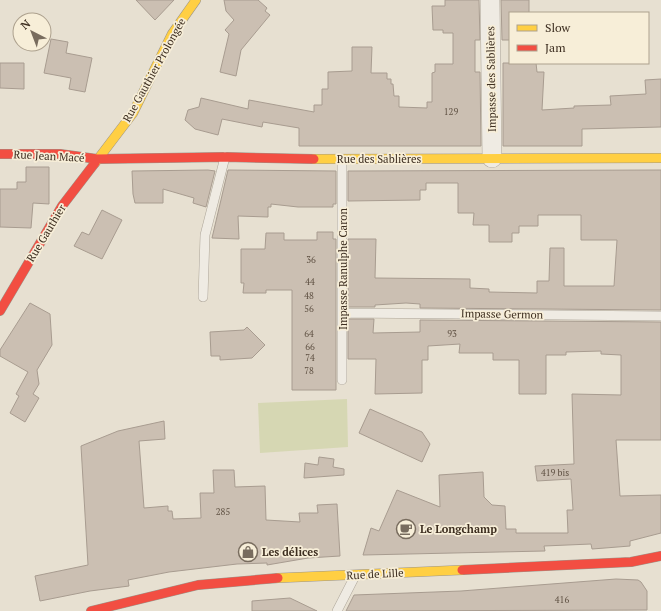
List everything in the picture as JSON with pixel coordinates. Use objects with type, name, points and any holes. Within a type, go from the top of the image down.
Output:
[{"type":"street","name":"Rue Gauthier Prolongée","points":[[98,159],[133,113],[172,34],[196,0]]},
{"type":"street","name":"Impasse des Sablières","points":[[490,0],[492,158]]},
{"type":"street","name":"Rue Jean Macé","points":[[0,154],[60,154],[98,159]]},
{"type":"street","name":"Rue des Sablières","points":[[98,159],[225,157],[342,159],[661,158]]},
{"type":"street","name":"Rue Gauthier","points":[[0,311],[62,206],[98,159]]},
{"type":"street","name":"Rue de Lille","points":[[91,611],[198,585],[275,578],[631,562],[661,556]]},
{"type":"lane","points":[[203,297],[205,235],[225,157]]},
{"type":"lane","name":"Impasse Ranulphe Caron","points":[[342,159],[342,380]]},
{"type":"lane","name":"Impasse Germon","points":[[343,313],[661,316]]},
{"type":"lane","points":[[337,611],[356,575]]},
{"type":"green space","points":[[347,399],[348,447],[260,453],[258,403]]},
{"type":"building","points":[[136,0],[174,0],[155,20]]},
{"type":"building","points":[[224,0],[258,0],[267,8],[265,11],[270,15],[241,50],[236,76],[220,72],[229,34],[225,30],[234,20],[226,11]]},
{"type":"building","points":[[445,0],[479,0],[480,40],[475,40],[475,72],[480,72],[481,146],[299,146],[299,128],[263,122],[262,127],[222,119],[218,135],[195,129],[185,120],[188,110],[199,107],[201,98],[248,109],[249,100],[314,112],[314,105],[322,105],[322,89],[328,89],[328,72],[352,71],[352,47],[372,47],[371,73],[387,73],[387,79],[391,79],[391,84],[393,84],[394,96],[399,96],[399,107],[427,108],[427,102],[432,102],[432,73],[435,72],[435,64],[453,64],[453,33],[443,33],[443,30],[433,30],[432,6],[445,6]]},
{"type":"building","points":[[501,0],[529,0],[529,12],[509,12],[509,40],[502,40]]},
{"type":"building","points":[[52,39],[68,42],[66,53],[92,58],[85,92],[69,89],[71,78],[44,73],[48,52],[52,52]]},
{"type":"building","points":[[0,63],[24,63],[24,89],[0,88]]},
{"type":"building","points":[[503,63],[536,64],[537,72],[544,72],[542,110],[574,108],[574,106],[611,105],[610,96],[646,94],[645,80],[661,79],[661,127],[582,129],[582,146],[503,146]]},
{"type":"building","points":[[26,167],[49,167],[49,204],[33,203],[31,228],[0,227],[0,189],[17,189],[17,182],[26,182]]},
{"type":"building","points":[[228,170],[336,171],[336,204],[333,204],[333,207],[298,207],[271,204],[271,207],[268,207],[268,217],[238,216],[239,239],[212,238]]},
{"type":"building","points":[[661,170],[661,310],[420,308],[420,304],[406,303],[375,305],[375,307],[348,307],[348,239],[376,239],[375,278],[470,279],[470,288],[489,289],[489,292],[537,293],[537,281],[549,281],[550,248],[564,248],[564,286],[614,286],[617,240],[581,240],[581,215],[538,215],[538,226],[519,226],[519,233],[512,233],[512,242],[489,242],[489,225],[473,225],[474,213],[458,213],[458,183],[426,183],[426,190],[420,190],[420,200],[348,201],[348,171]]},
{"type":"building","points":[[132,171],[215,171],[206,207],[193,203],[194,198],[163,189],[163,203],[135,203]]},
{"type":"building","points":[[102,210],[122,220],[102,259],[74,246],[82,232],[89,235]]},
{"type":"building","points":[[317,232],[333,232],[333,239],[336,239],[336,390],[292,390],[292,290],[266,290],[266,293],[243,293],[244,283],[241,283],[241,249],[265,249],[266,233],[284,233],[284,240],[317,240]]},
{"type":"building","points":[[30,303],[50,314],[52,345],[37,370],[39,384],[33,394],[39,398],[25,422],[10,413],[19,396],[16,394],[28,372],[0,356],[0,350]]},
{"type":"building","points":[[348,319],[374,319],[373,333],[420,332],[420,320],[661,322],[661,440],[616,440],[620,496],[661,495],[661,533],[630,541],[630,546],[592,549],[591,544],[544,546],[545,551],[363,555],[371,528],[379,531],[397,490],[440,507],[439,475],[483,472],[484,497],[492,505],[505,506],[506,529],[516,529],[516,533],[568,533],[567,510],[573,510],[571,479],[537,481],[535,466],[574,464],[572,394],[621,395],[621,355],[601,354],[601,351],[566,352],[566,355],[546,355],[546,394],[519,394],[519,360],[493,360],[493,353],[459,353],[460,344],[428,346],[428,360],[422,360],[422,393],[375,394],[376,359],[348,359]]},
{"type":"building","points":[[247,327],[265,345],[252,358],[220,360],[220,356],[211,356],[210,332],[244,330]]},
{"type":"building","points":[[370,409],[422,432],[430,444],[422,462],[359,433]]},
{"type":"building","points":[[164,421],[165,439],[139,441],[144,508],[168,506],[168,511],[172,511],[173,519],[201,518],[200,493],[214,493],[213,470],[234,470],[235,487],[265,486],[266,520],[300,522],[299,513],[318,513],[317,505],[337,504],[340,556],[308,558],[267,565],[267,563],[237,564],[169,572],[128,580],[129,586],[90,591],[40,601],[35,576],[88,565],[81,446],[118,431]]},
{"type":"building","points":[[319,457],[334,459],[333,467],[344,469],[344,475],[304,478],[305,463],[318,465]]},
{"type":"building","points":[[616,579],[638,580],[641,582],[647,591],[647,610],[346,611],[354,595],[461,591]]},
{"type":"building","points":[[290,598],[317,611],[252,611],[252,601]]},
{"type":"traffic: slow","points":[[95,163],[133,113],[172,34],[196,0]]},
{"type":"traffic: slow","points":[[314,159],[661,158]]},
{"type":"traffic: slow","points":[[278,578],[462,570]]},
{"type":"traffic: jam","points":[[0,154],[60,154],[97,159],[225,157],[314,159]]},
{"type":"traffic: jam","points":[[0,311],[62,206],[95,163]]},
{"type":"traffic: jam","points":[[462,570],[631,562],[661,556]]},
{"type":"traffic: jam","points":[[91,611],[198,585],[278,578]]},
{"type":"place","name":"Le Longchamp","points":[[406,529]]},
{"type":"place","name":"Les délices","points":[[248,552]]}]
